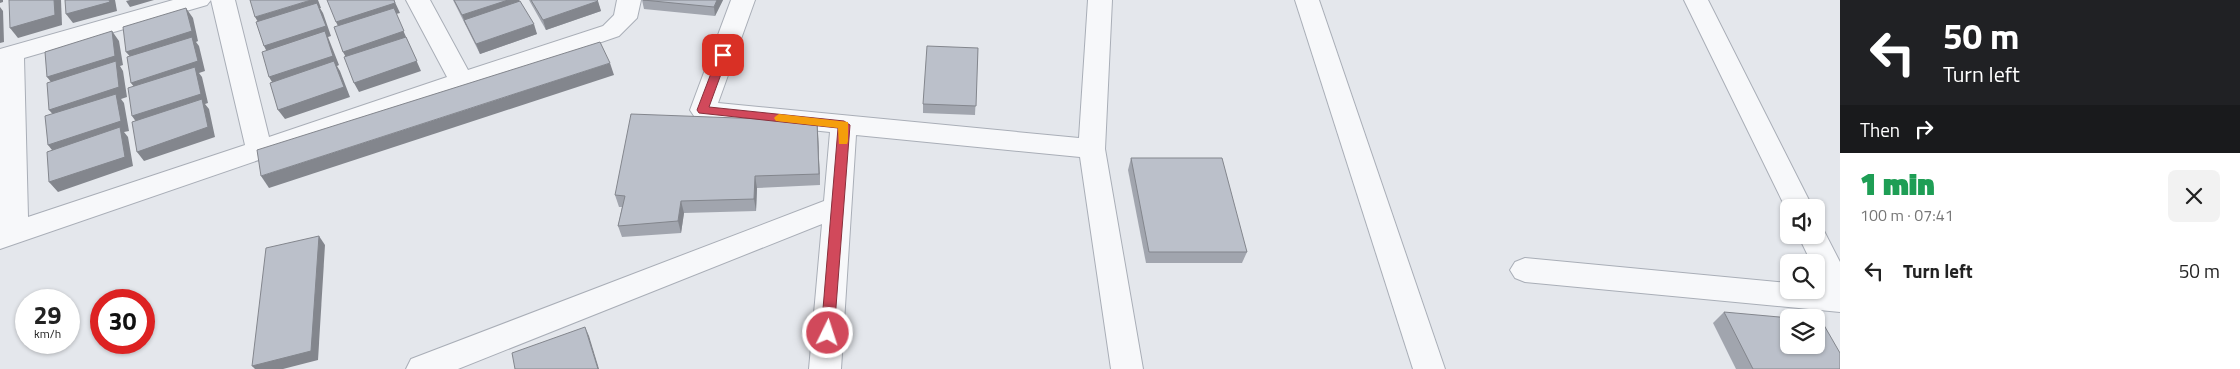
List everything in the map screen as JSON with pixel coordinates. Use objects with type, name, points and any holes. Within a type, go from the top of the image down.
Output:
[{"type":"street","points":[[200,0],[6,56],[7,235],[611,31],[625,18],[629,0]]},
{"type":"street","points":[[223,0],[259,150]]},
{"type":"street","points":[[418,0],[462,82]]},
{"type":"street","points":[[743,0],[703,110],[1092,149]]},
{"type":"street","points":[[1100,0],[1092,149],[1128,369]]},
{"type":"street","points":[[1307,0],[1430,369]]},
{"type":"street","points":[[1696,0],[1794,199]]},
{"type":"street","points":[[825,369],[844,125]]},
{"type":"street","points":[[422,369],[838,207]]},
{"type":"street","points":[[1816,244],[1840,291]]},
{"type":"street","points":[[1525,270],[1840,300]]},
{"type":"building","points":[[9,0],[54,0],[55,15],[10,28]]},
{"type":"building","points":[[65,0],[109,0],[110,2],[66,14]]},
{"type":"building","points":[[250,0],[311,0],[255,17]]},
{"type":"building","points":[[327,0],[394,0],[395,3],[336,22]]},
{"type":"building","points":[[454,0],[508,0],[462,15]]},
{"type":"building","points":[[531,0],[597,0],[598,1],[543,20]]},
{"type":"building","points":[[643,0],[717,0],[714,7]]},
{"type":"building","points":[[520,1],[534,24],[476,44],[464,20]]},
{"type":"building","points":[[317,3],[326,26],[264,46],[256,22]]},
{"type":"building","points":[[186,8],[192,31],[126,52],[123,27]]},
{"type":"building","points":[[394,8],[404,31],[343,52],[334,27]]},
{"type":"building","points":[[112,31],[115,56],[47,77],[45,52]]},
{"type":"building","points":[[325,31],[333,56],[269,77],[262,52]]},
{"type":"building","points":[[192,37],[198,61],[131,83],[127,57]]},
{"type":"building","points":[[406,37],[417,61],[354,83],[344,57]]},
{"type":"building","points":[[600,42],[610,63],[261,176],[257,150]]},
{"type":"building","points":[[927,46],[978,48],[976,106],[923,104]]},
{"type":"building","points":[[116,61],[119,87],[49,110],[47,83]]},
{"type":"building","points":[[334,61],[344,87],[278,110],[270,83]]},
{"type":"building","points":[[195,67],[201,94],[132,116],[128,88]]},
{"type":"building","points":[[116,94],[121,121],[48,145],[45,116]]},
{"type":"building","points":[[202,99],[208,127],[137,152],[132,122]]},
{"type":"building","points":[[631,114],[817,121],[819,174],[755,176],[754,199],[681,201],[678,221],[618,226],[625,196],[615,195]]},
{"type":"building","points":[[120,127],[125,157],[49,182],[47,152]]},
{"type":"building","points":[[1131,158],[1222,158],[1247,252],[1149,252]]},
{"type":"building","points":[[319,236],[311,351],[252,366],[266,248]]},
{"type":"building","points":[[1724,312],[1780,317],[1780,354],[1825,354],[1825,327],[1840,353],[1840,369],[1753,369]]},
{"type":"building","points":[[585,327],[598,369],[515,369],[512,353]]},
{"type":"slow traffic","points":[[779,118],[844,125],[843,141]]},
{"type":"route","points":[[723,55],[703,110],[844,125],[828,333]]}]
